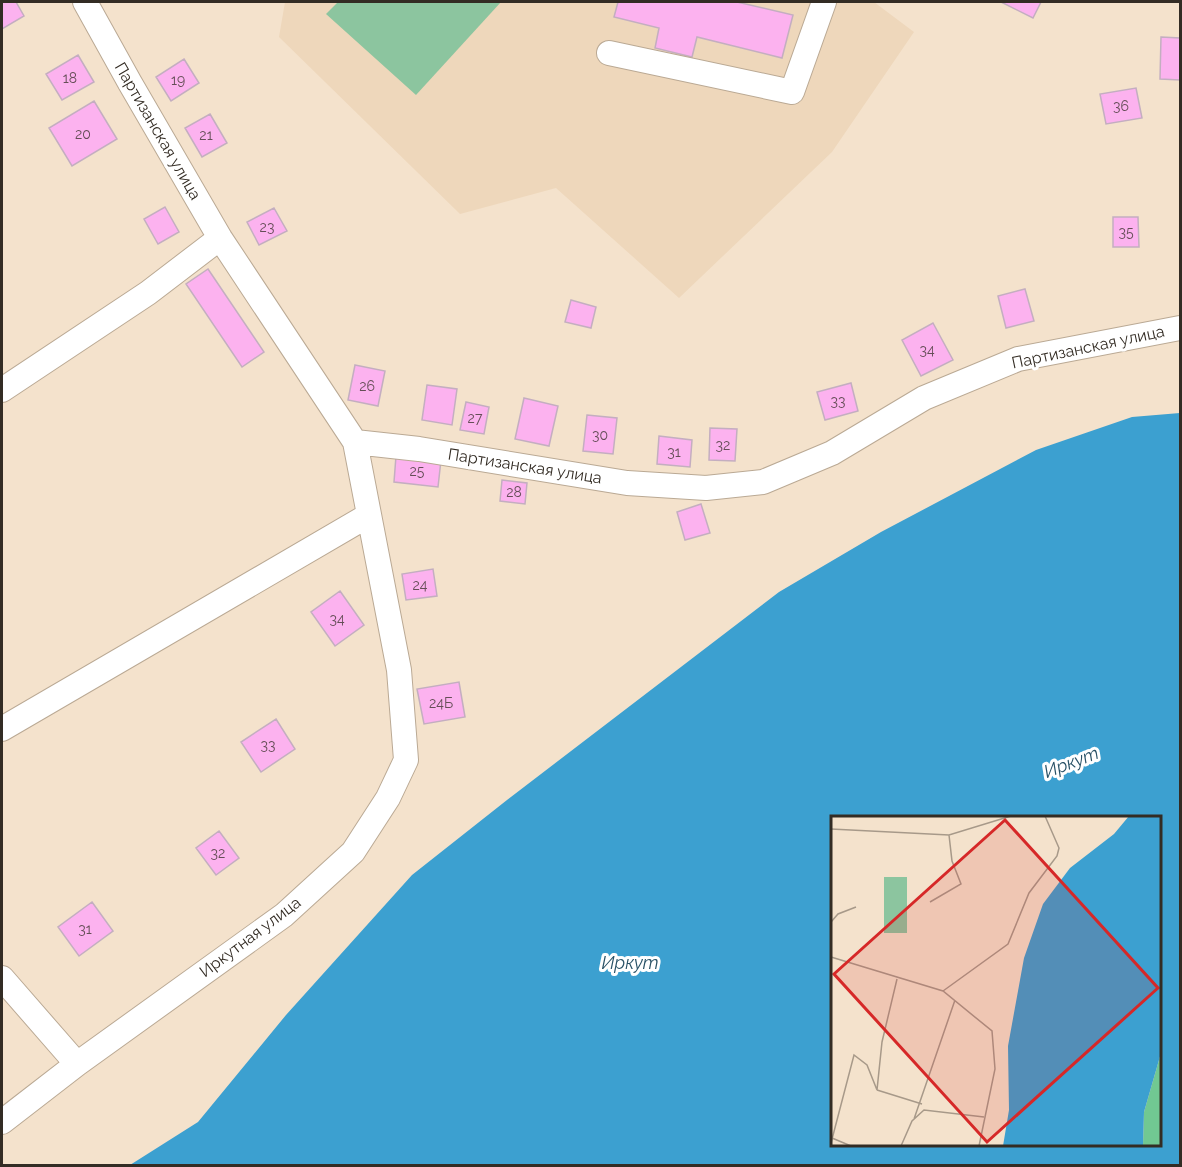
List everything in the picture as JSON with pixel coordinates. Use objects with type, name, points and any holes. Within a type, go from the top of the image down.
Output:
[{"type":"street","name":"Партизанская улица","points":[[85,2],[220,238],[355,442],[420,449],[627,483],[706,488],[763,482],[832,453],[924,398],[1018,359],[1180,328]]},
{"type":"street","points":[[609,53],[792,92],[824,2]]},
{"type":"street","points":[[2,390],[148,293],[220,238]]},
{"type":"street","name":"Иркутная улица","points":[[2,1122],[77,1064],[284,915],[353,852],[387,798],[406,760],[399,670],[355,442]]},
{"type":"street","points":[[2,729],[369,515]]},
{"type":"street","points":[[2,978],[77,1064]]},
{"type":"shaded area","points":[[285,2],[874,2],[914,32],[832,152],[679,298],[556,188],[460,214],[279,37]]},
{"type":"green space","points":[[338,2],[501,2],[416,95],[326,14]]},
{"type":"water","name":"Иркут","points":[[1180,413],[1180,1165],[130,1165],[198,1122],[286,1015],[412,875],[507,800],[779,592],[881,532],[1036,450],[1132,417]]},
{"type":"building","points":[[2,2],[16,2],[24,16],[2,29]]},
{"type":"building","points":[[618,2],[737,2],[793,15],[782,58],[697,37],[692,57],[655,48],[659,28],[614,17]]},
{"type":"building","points":[[1001,2],[1041,2],[1033,18]]},
{"type":"building","points":[[1161,37],[1180,38],[1180,80],[1160,79]]},
{"type":"building","points":[[78,55],[94,82],[62,100],[46,74]]},
{"type":"building","points":[[184,59],[199,83],[171,101],[156,77]]},
{"type":"building","points":[[1136,88],[1142,118],[1106,124],[1100,94]]},
{"type":"building","points":[[94,101],[117,139],[72,166],[49,128]]},
{"type":"building","points":[[210,114],[227,143],[202,157],[185,128]]},
{"type":"building","points":[[165,207],[179,232],[158,244],[144,219]]},
{"type":"building","points":[[274,208],[287,231],[259,245],[247,222]]},
{"type":"building","points":[[1113,217],[1138,217],[1139,247],[1113,247]]},
{"type":"building","points":[[208,269],[264,352],[242,367],[186,284]]},
{"type":"building","points":[[1025,289],[1034,321],[1006,328],[998,296]]},
{"type":"building","points":[[571,300],[596,307],[591,328],[565,322]]},
{"type":"building","points":[[933,323],[953,360],[921,376],[902,340]]},
{"type":"building","points":[[355,365],[385,371],[378,406],[348,400]]},
{"type":"building","points":[[851,383],[858,411],[825,420],[817,392]]},
{"type":"building","points":[[427,385],[457,389],[452,425],[422,420]]},
{"type":"building","points":[[524,398],[558,406],[549,446],[515,439]]},
{"type":"building","points":[[466,402],[489,407],[484,434],[460,430]]},
{"type":"building","points":[[587,415],[617,418],[613,454],[583,451]]},
{"type":"building","points":[[710,428],[737,429],[735,461],[709,460]]},
{"type":"building","points":[[659,436],[692,440],[690,467],[657,464]]},
{"type":"building","points":[[396,456],[441,460],[438,487],[394,482]]},
{"type":"building","points":[[502,480],[527,483],[525,504],[500,501]]},
{"type":"building","points":[[701,504],[710,533],[685,540],[677,512]]},
{"type":"building","points":[[433,569],[437,596],[406,600],[402,574]]},
{"type":"building","points":[[340,591],[364,625],[335,646],[311,612]]},
{"type":"building","points":[[459,682],[465,717],[424,724],[417,689]]},
{"type":"building","points":[[276,719],[295,749],[261,772],[241,742]]},
{"type":"building","points":[[219,831],[239,858],[216,875],[196,848]]},
{"type":"building","points":[[92,902],[113,931],[79,956],[58,927]]}]
